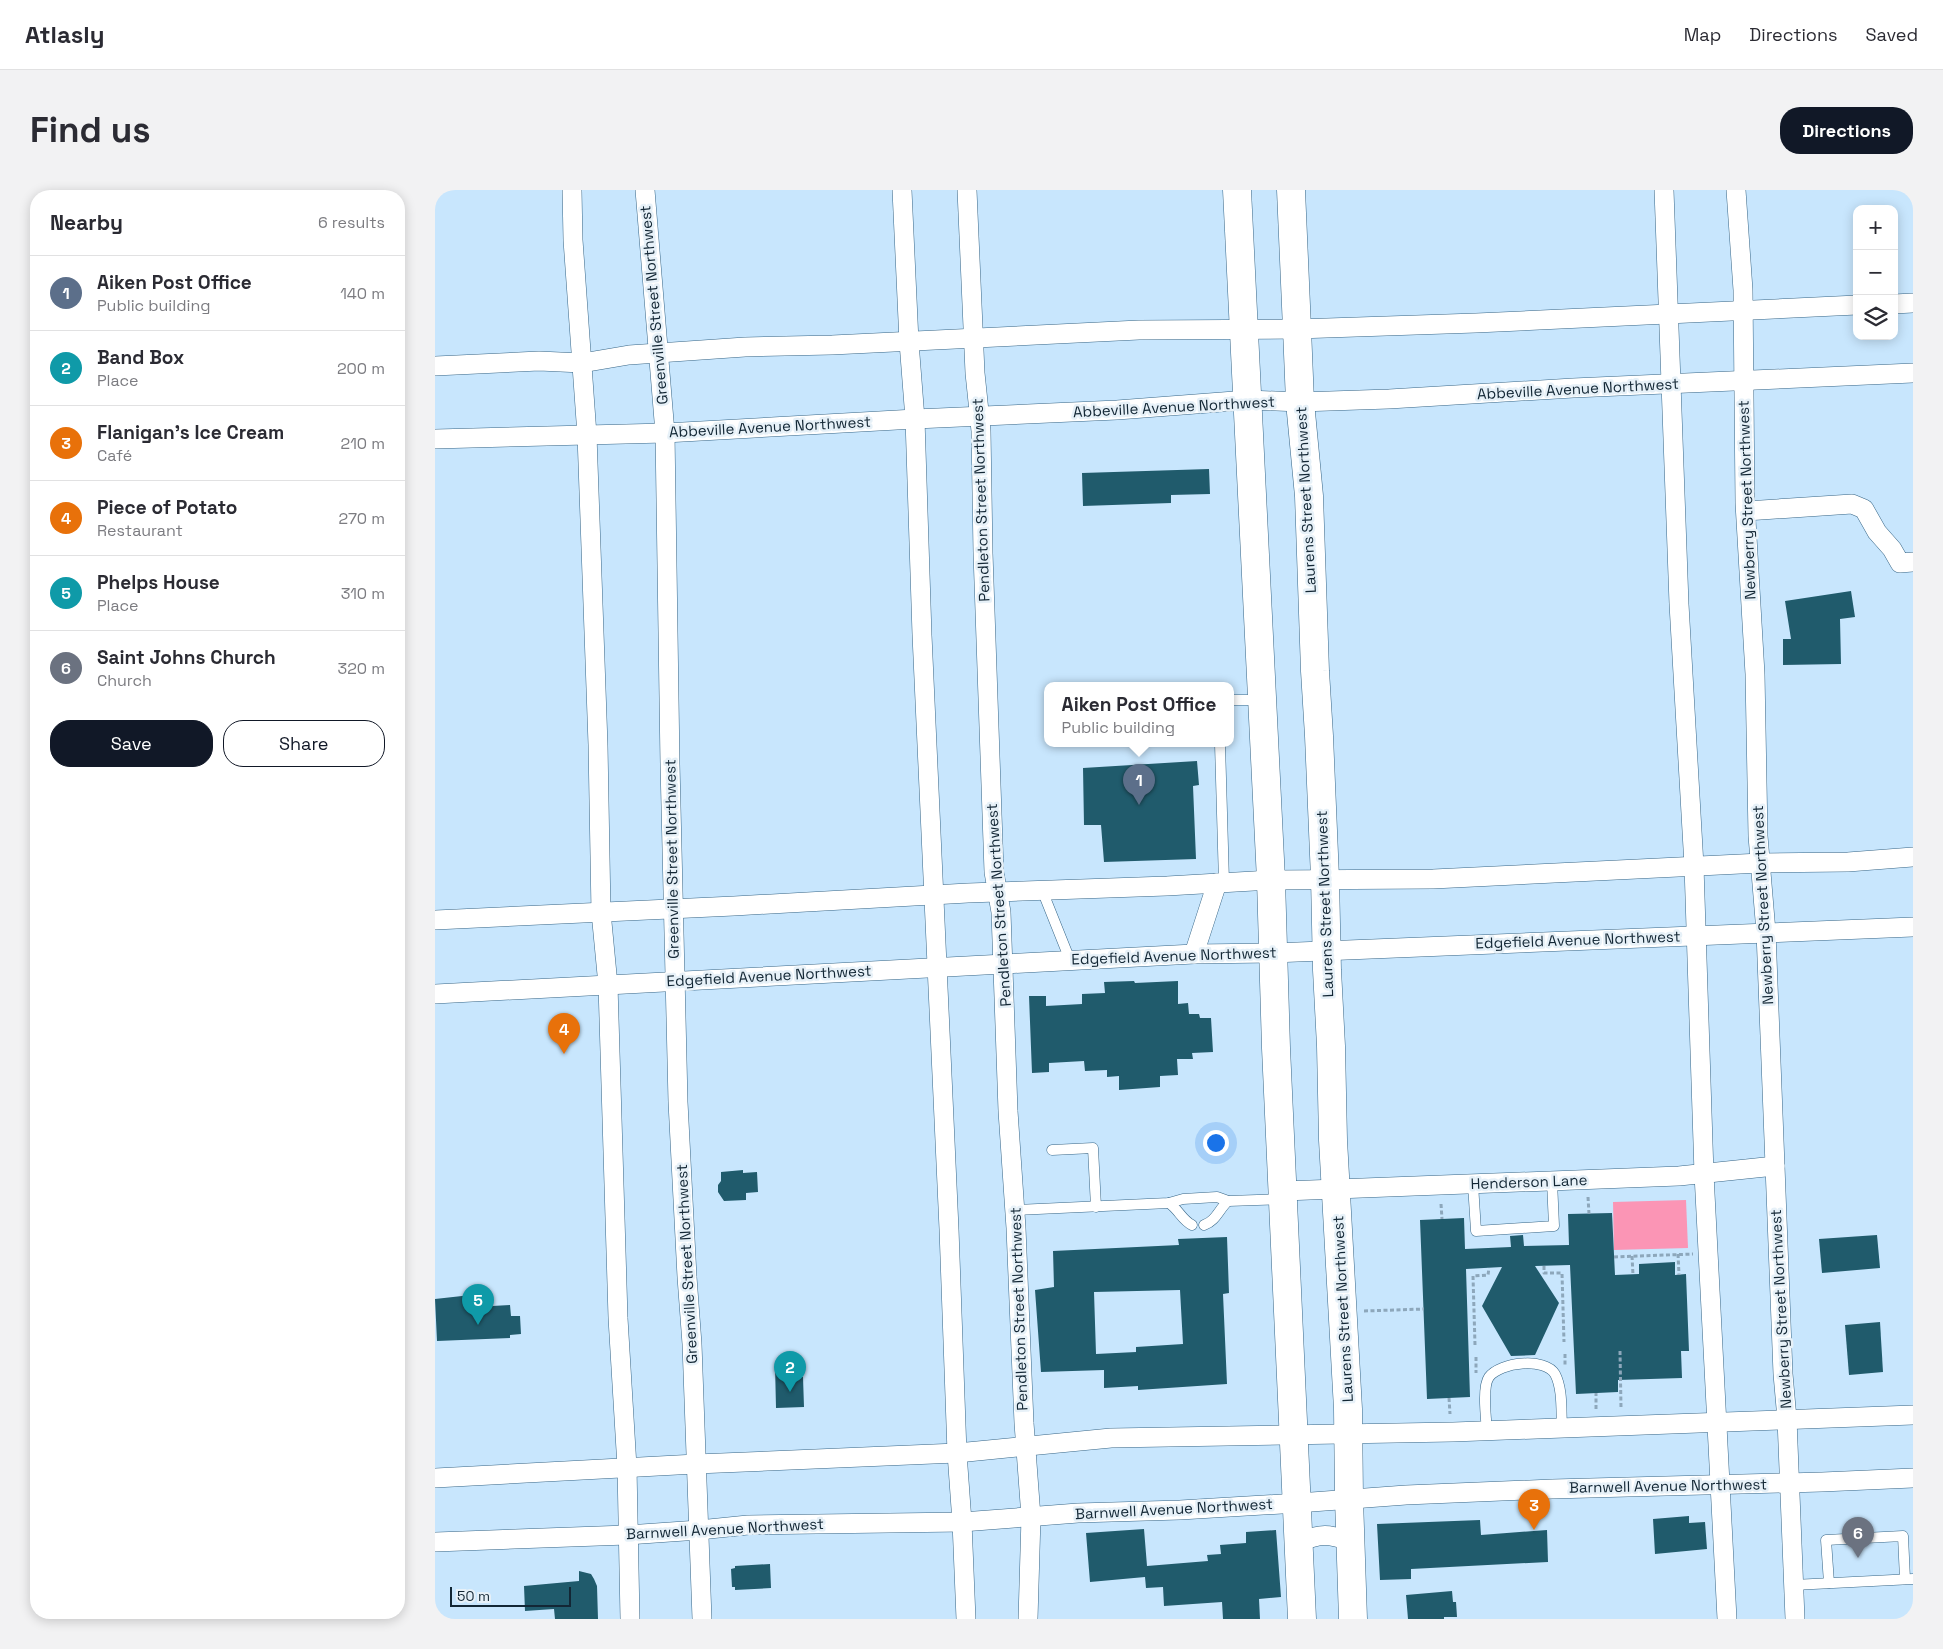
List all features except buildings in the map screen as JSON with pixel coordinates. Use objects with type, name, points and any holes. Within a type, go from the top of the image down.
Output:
[{"type":"main road","points":[[1237,190],[1271,880],[1276,1048],[1302,1619]]},
{"type":"main road","name":"Laurens Street Northwest","points":[[1291,190],[1300,402],[1309,496],[1325,878],[1326,950],[1348,1433],[1353,1619]]},
{"type":"street","points":[[572,190],[587,435],[598,744],[601,912],[607,985],[618,1318],[627,1467],[630,1619]]},
{"type":"street","name":"Greenville Street Northwest","points":[[645,190],[665,433],[678,1102],[692,1344],[702,1619]]},
{"type":"street","points":[[902,190],[909,342],[915,418],[933,895],[966,1619]]},
{"type":"street","name":"Pendleton Street Northwest","points":[[967,190],[979,415],[994,872],[1001,912],[1004,964],[1008,1111],[1015,1210],[1023,1423],[1031,1517],[1028,1619]]},
{"type":"street","points":[[1664,190],[1679,604],[1695,866],[1704,1174],[1727,1619]]},
{"type":"street","name":"Newberry Street Northwest","points":[[1736,190],[1743,311],[1746,511],[1755,674],[1758,836],[1766,932],[1783,1374],[1787,1419],[1795,1619]]},
{"type":"street","points":[[1898,304],[1913,303]]},
{"type":"street","points":[[435,366],[539,361],[582,363],[629,355],[745,347],[909,342],[1139,330],[1297,329],[1853,306]]},
{"type":"street","name":"Abbeville Avenue Northwest","points":[[435,439],[665,433],[915,418],[1117,410],[1248,400],[1300,402],[1409,398],[1913,373]]},
{"type":"street","points":[[1746,511],[1852,504],[1864,509],[1877,532],[1891,548],[1900,563],[1913,562]]},
{"type":"street","points":[[435,920],[1221,882],[1325,878],[1357,880],[1433,879],[1761,863],[1849,862],[1913,857]]},
{"type":"street","points":[[1194,954],[1221,882]]},
{"type":"street","name":"Edgefield Avenue Northwest","points":[[435,994],[1194,954],[1273,953],[1913,927]]},
{"type":"street","name":"Henderson Lane","points":[[1284,1195],[1336,1189],[1704,1174],[1775,1166]]},
{"type":"street","points":[[435,1478],[627,1467],[957,1454],[1111,1438],[1487,1431],[1913,1415]]},
{"type":"street","name":"Barnwell Avenue Northwest","points":[[435,1542],[627,1535],[748,1525],[962,1522],[1078,1513],[1298,1504],[1445,1493],[1913,1478]]},
{"type":"street","points":[[1299,1542],[1321,1534],[1329,1534],[1350,1541]]},
{"type":"lane","points":[[1234,700],[1262,700]]},
{"type":"lane","points":[[1220,747],[1221,882]]},
{"type":"lane","points":[[1042,890],[1070,960]]},
{"type":"lane","points":[[1052,1150],[1093,1148],[1097,1207]]},
{"type":"lane","points":[[1473,1184],[1476,1231],[1555,1226],[1552,1181]]},
{"type":"lane","points":[[1015,1210],[1169,1204],[1183,1199],[1217,1197],[1228,1201],[1284,1195]]},
{"type":"lane","points":[[1204,1225],[1214,1220],[1222,1206],[1228,1201]]},
{"type":"lane","points":[[1169,1204],[1177,1209],[1184,1221],[1192,1225]]},
{"type":"lane","points":[[1487,1431],[1486,1391],[1489,1378],[1500,1368],[1532,1364],[1543,1365],[1555,1374],[1559,1389],[1562,1428]]},
{"type":"lane","points":[[1793,1585],[1909,1579],[1903,1536],[1826,1540],[1829,1583]]},
{"type":"path","points":[[1588,1197],[1589,1214]]},
{"type":"path","points":[[1441,1204],[1442,1219]]},
{"type":"path","points":[[1678,1254],[1679,1275]]},
{"type":"path","points":[[1614,1256],[1694,1254]]},
{"type":"path","points":[[1632,1256],[1633,1274]]},
{"type":"path","points":[[1544,1266],[1544,1273],[1562,1273],[1565,1342]]},
{"type":"path","points":[[1475,1346],[1473,1276],[1489,1275],[1489,1268]]},
{"type":"path","points":[[1364,1311],[1424,1309]]},
{"type":"path","points":[[1619,1351],[1621,1408]]},
{"type":"path","points":[[1596,1393],[1596,1409]]},
{"type":"path","points":[[1449,1398],[1450,1414]]},
{"type":"shaded area","points":[[1686,1200],[1688,1248],[1614,1250],[1613,1202]]},
{"type":"place","name":"Aiken Post Office","points":[[1139,805]]},
{"type":"place","name":"Piece of Potato","points":[[564,1054]]},
{"type":"place","name":"Phelps House","points":[[478,1325]]},
{"type":"place","name":"Band Box","points":[[790,1392]]},
{"type":"place","name":"Flanigan's Ice Cream","points":[[1534,1530]]},
{"type":"place","name":"Saint Johns Church","points":[[1858,1558]]}]
